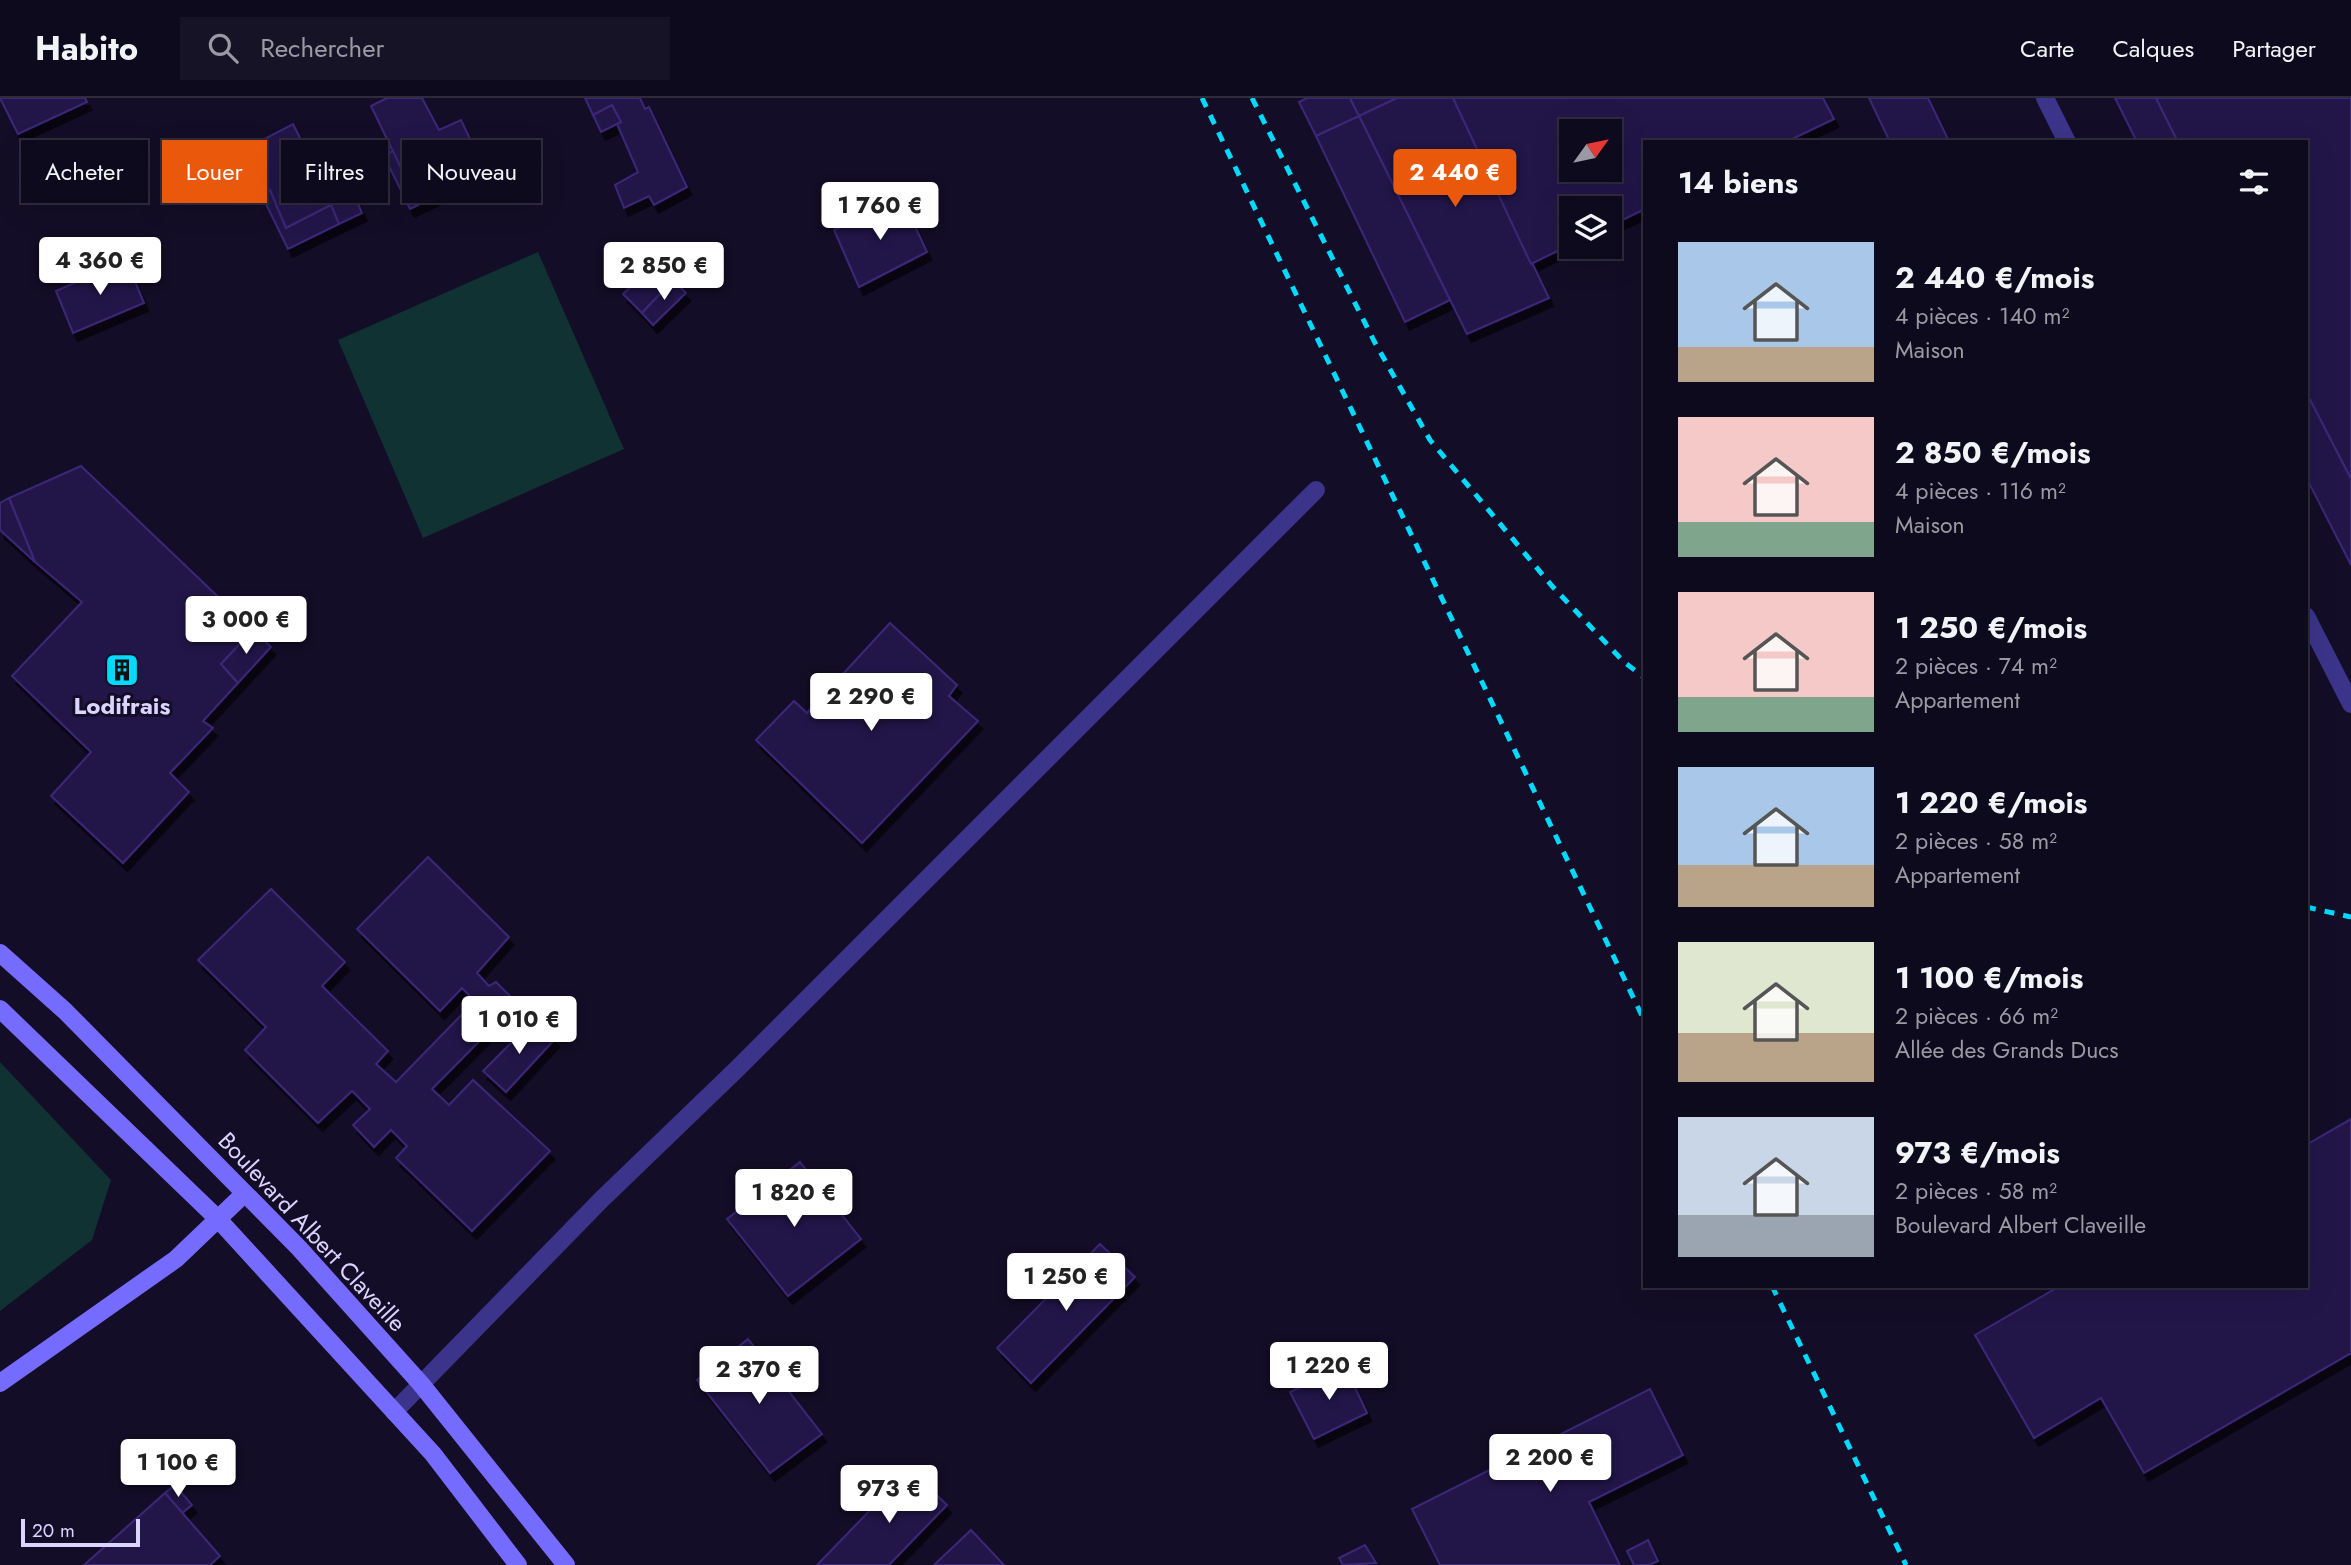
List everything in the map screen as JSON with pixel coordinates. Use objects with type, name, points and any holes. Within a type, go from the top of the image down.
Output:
[{"type":"main road","name":"Boulevard Albert Claveille","points":[[0,953],[65,1011],[299,1248],[421,1384],[566,1565]]},
{"type":"main road","points":[[0,1009],[218,1219],[433,1454],[518,1565]]},
{"type":"main road","points":[[0,1383],[176,1259],[244,1194]]},
{"type":"street","points":[[2045,98],[2066,140]]},
{"type":"street","points":[[394,1412],[601,1200],[748,1057],[1316,490]]},
{"type":"street","points":[[2308,620],[2351,704]]},
{"type":"green space","points":[[538,252],[624,449],[423,538],[338,340]]},
{"type":"green space","points":[[0,1062],[111,1180],[92,1240],[0,1311]]},
{"type":"building","points":[[0,98],[85,98],[87,102],[18,134]]},
{"type":"building","points":[[387,98],[422,98],[439,130],[461,120],[471,140],[402,140],[402,170],[371,106]]},
{"type":"building","points":[[585,98],[640,98],[645,109],[649,107],[687,187],[654,205],[649,196],[624,208],[615,185],[638,172],[617,124],[621,122],[612,105],[593,115]]},
{"type":"building","points":[[1307,98],[1350,98],[1359,116],[1316,136],[1299,102]]},
{"type":"building","points":[[1350,98],[1397,98],[1359,116]]},
{"type":"building","points":[[1397,98],[1453,98],[1549,298],[1467,334],[1359,116]]},
{"type":"building","points":[[1453,98],[1823,98],[1834,119],[1790,140],[1643,140],[1643,210],[1622,220],[1622,196],[1559,196],[1559,250],[1531,264]]},
{"type":"building","points":[[1869,98],[1928,98],[1949,140],[1889,140]]},
{"type":"building","points":[[2115,98],[2156,98],[2177,140],[2136,140]]},
{"type":"building","points":[[2156,98],[2351,98],[2351,479],[2308,396],[2308,140],[2177,140]]},
{"type":"building","points":[[612,105],[621,122],[601,132],[593,115]]},
{"type":"building","points":[[1359,116],[1450,300],[1405,322],[1316,136]]},
{"type":"building","points":[[293,124],[301,140],[281,140],[281,203],[358,203],[362,213],[339,224],[331,205],[286,228],[267,186],[267,140],[262,140]]},
{"type":"building","points":[[393,151],[402,170],[402,193],[388,164],[388,154]]},
{"type":"building","points":[[270,190],[286,228],[331,205],[339,224],[288,249],[265,203]]},
{"type":"building","points":[[902,198],[927,252],[859,287],[834,230]]},
{"type":"building","points":[[407,203],[422,203],[410,209]]},
{"type":"building","points":[[126,260],[144,303],[73,333],[56,291]]},
{"type":"building","points":[[656,263],[673,280],[642,313],[623,294]]},
{"type":"building","points":[[673,280],[686,293],[653,325],[642,313]]},
{"type":"building","points":[[2308,396],[2351,479],[2351,565],[2308,481]]},
{"type":"building","name":"Lodifrais","points":[[81,466],[253,630],[221,664],[238,683],[203,721],[213,728],[170,773],[189,792],[123,863],[51,796],[91,752],[12,676],[82,602],[35,562],[9,498]]},
{"type":"building","points":[[9,498],[35,562],[0,530],[0,503]]},
{"type":"building","points":[[890,623],[957,685],[949,696],[978,721],[862,843],[756,740],[794,701],[807,713]]},
{"type":"building","points":[[253,630],[271,647],[238,683],[221,664]]},
{"type":"building","points":[[428,857],[509,937],[477,973],[489,986],[496,982],[517,1003],[432,1089],[449,1105],[473,1080],[550,1151],[472,1231],[396,1158],[407,1146],[391,1130],[374,1147],[353,1125],[370,1109],[352,1091],[318,1123],[245,1050],[266,1027],[198,960],[271,889],[345,962],[322,986],[388,1051],[376,1064],[396,1082],[475,1001],[462,988],[440,1011],[357,929]]},
{"type":"building","points":[[535,1019],[555,1039],[506,1092],[483,1071]]},
{"type":"building","points":[[2351,1119],[2351,1353],[2144,1473],[2101,1398],[2034,1438],[1975,1335],[2057,1288],[2308,1288],[2308,1144]]},
{"type":"building","points":[[800,1162],[861,1239],[788,1296],[727,1219]]},
{"type":"building","points":[[1100,1244],[1135,1277],[1031,1383],[997,1348]]},
{"type":"building","points":[[748,1339],[822,1434],[770,1473],[697,1380]]},
{"type":"building","points":[[1345,1366],[1367,1413],[1314,1439],[1290,1392]]},
{"type":"building","points":[[1650,1389],[1683,1455],[1589,1502],[1620,1565],[1440,1565],[1412,1509]]},
{"type":"building","points":[[910,1469],[947,1505],[889,1565],[817,1565]]},
{"type":"building","points":[[175,1485],[192,1505],[182,1513],[165,1493]]},
{"type":"building","points":[[165,1493],[220,1556],[210,1565],[84,1565]]},
{"type":"building","points":[[971,1530],[1004,1565],[934,1565]]},
{"type":"building","points":[[1648,1540],[1658,1561],[1649,1565],[1634,1565],[1627,1551]]},
{"type":"building","points":[[1365,1545],[1376,1563],[1343,1565],[1339,1558]]},
{"type":"railway","points":[[1202,98],[1643,1018]]},
{"type":"railway","points":[[1252,98],[1374,341],[1430,440],[1552,586],[1624,662],[1643,676]]},
{"type":"railway","points":[[2308,907],[2351,917]]},
{"type":"railway","points":[[1773,1288],[1906,1565]]},
{"type":"place","name":"Lodifrais","points":[[122,670]]}]
